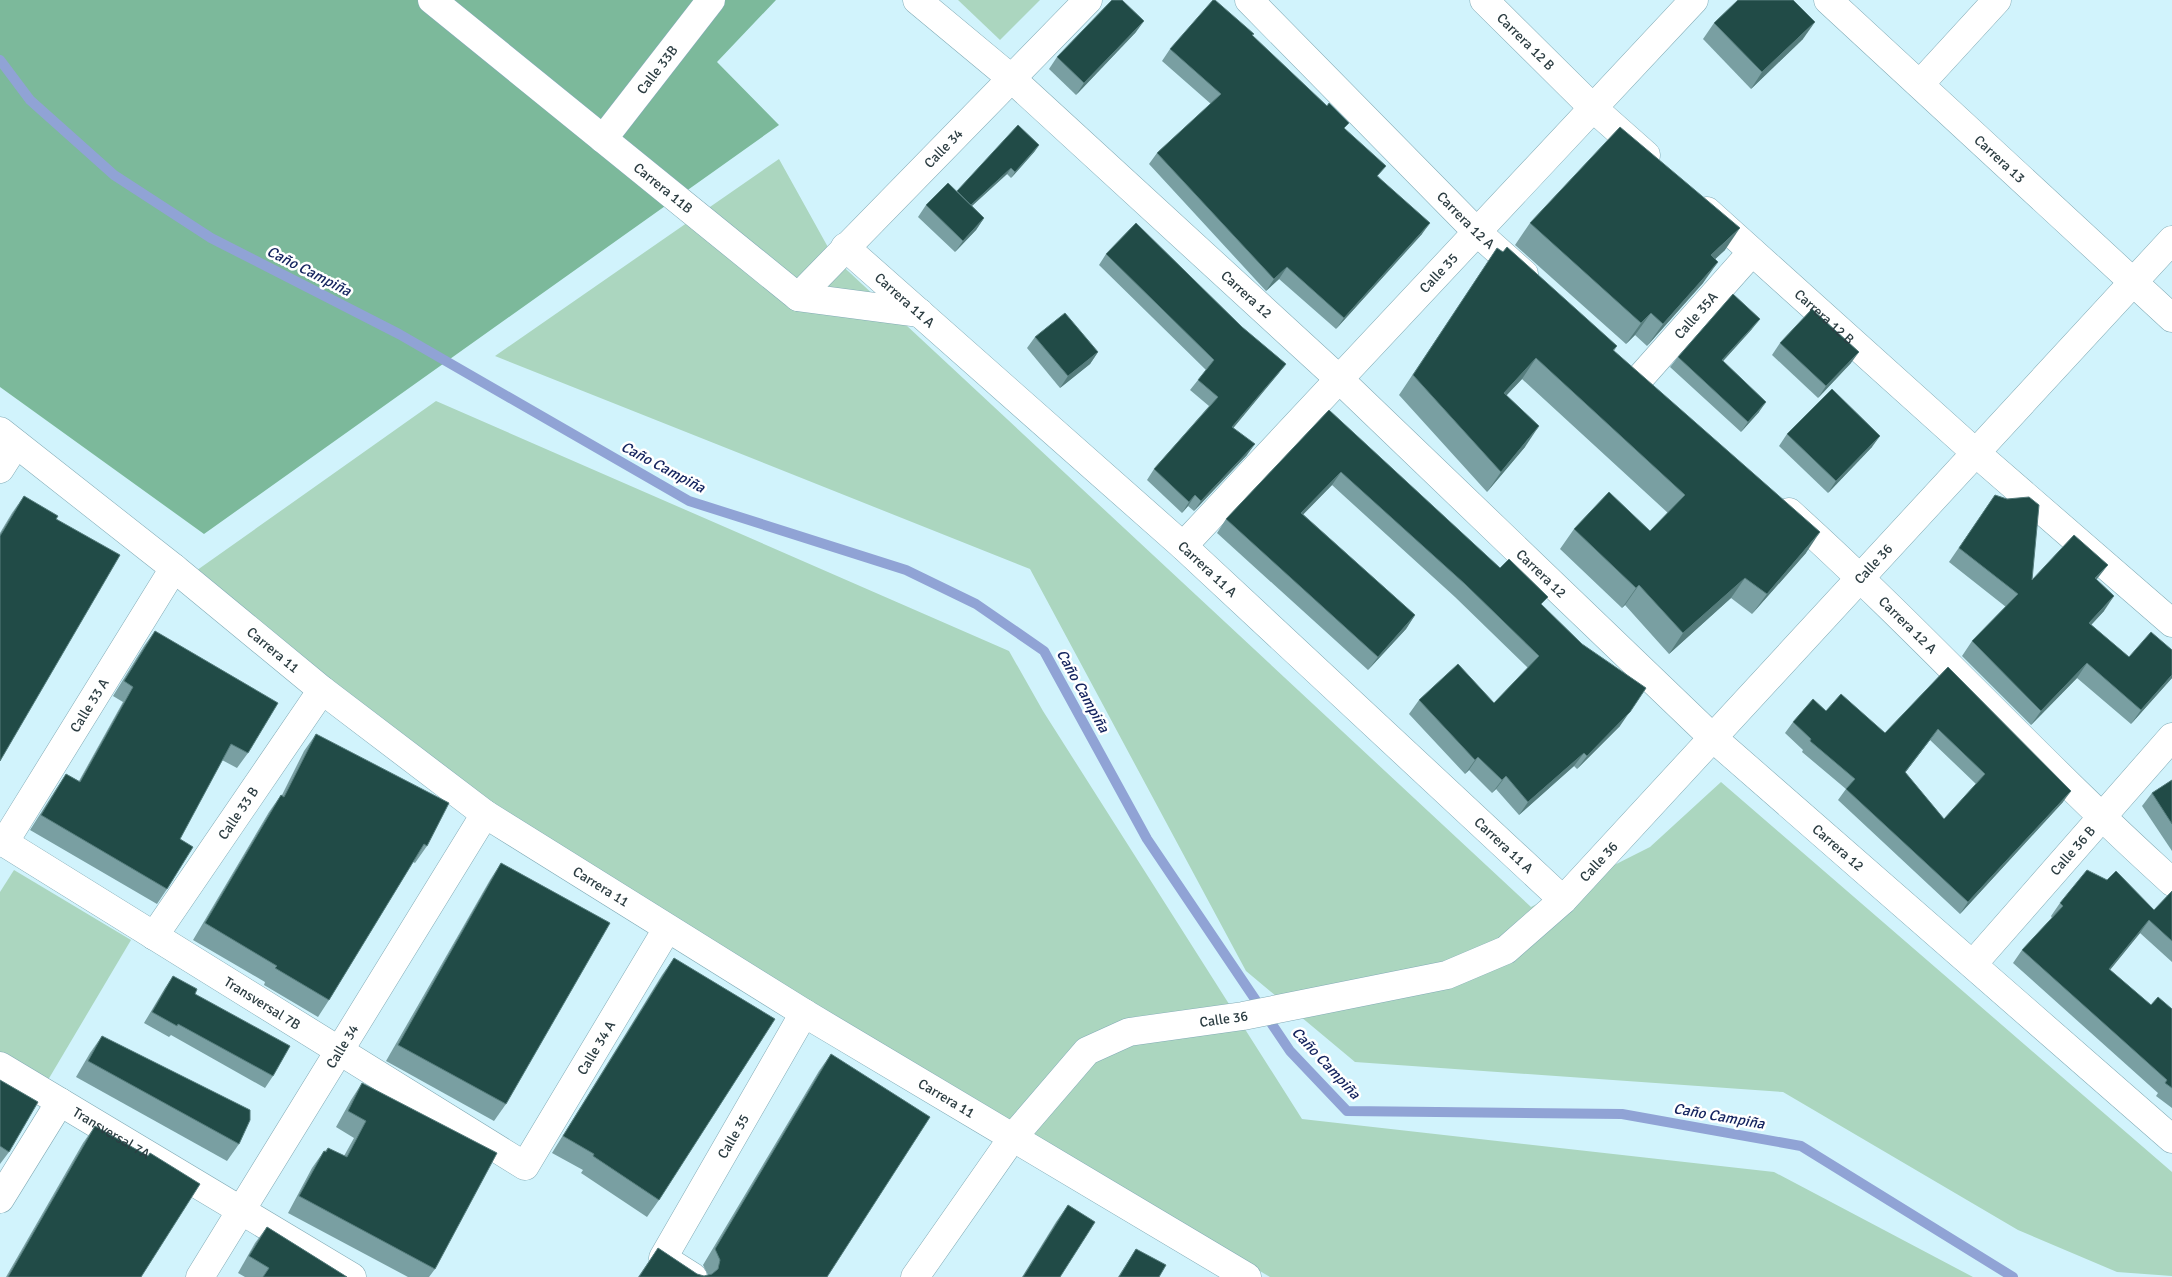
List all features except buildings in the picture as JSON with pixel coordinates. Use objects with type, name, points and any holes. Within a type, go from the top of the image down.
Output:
[{"type":"street","name":"Carrera 11B","points":[[432,0],[798,297]]},
{"type":"street","name":"Calle 33B","points":[[603,139],[711,0]]},
{"type":"street","name":"Carrera 12","points":[[917,0],[1012,79],[1339,380],[1712,738],[2172,1139]]},
{"type":"street","name":"Calle 34","points":[[798,297],[1088,0]]},
{"type":"street","name":"Carrera 12 A","points":[[1249,0],[1477,232],[1544,292]]},
{"type":"street","name":"Carrera 12 B","points":[[1484,0],[1593,108],[1666,173]]},
{"type":"street","name":"Calle 35","points":[[1183,546],[1694,0]]},
{"type":"street","name":"Carrera 13","points":[[1828,0],[2172,318]]},
{"type":"street","points":[[1920,84],[1997,0]]},
{"type":"street","name":"Carrera 12 B","points":[[1687,193],[1976,453],[2172,623]]},
{"type":"street","name":"Calle 36","points":[[915,1277],[1013,1137],[1087,1051],[1129,1032],[1243,1016],[1448,975],[1506,950],[1563,900],[2172,240]]},
{"type":"street","name":"Carrera 11 A","points":[[845,247],[1183,546],[1563,900]]},
{"type":"street","name":"Calle 35A","points":[[1640,378],[1752,252]]},
{"type":"street","points":[[798,297],[920,313]]},
{"type":"street","points":[[1618,358],[1662,398]]},
{"type":"street","points":[[0,469],[8,437]]},
{"type":"street","name":"Carrera 11","points":[[8,437],[174,568],[322,690],[485,814],[804,1013],[1013,1137],[1212,1268],[1247,1277]]},
{"type":"street","name":"Carrera 12 A","points":[[1772,498],[1861,577],[2101,818],[2172,882]]},
{"type":"street","name":"Calle 33 A","points":[[2,842],[174,568]]},
{"type":"street","name":"Calle 33 B","points":[[154,936],[322,690]]},
{"type":"street","name":"Calle 36 B","points":[[1973,964],[2172,737]]},
{"type":"street","name":"Calle 34","points":[[200,1277],[485,814]]},
{"type":"street","name":"Transversal 7B","points":[[2,842],[525,1166]]},
{"type":"street","name":"Calle 34 A","points":[[525,1166],[667,929]]},
{"type":"street","name":"Calle 35","points":[[693,1277],[663,1258],[804,1013]]},
{"type":"street","name":"Transversal 7A","points":[[0,1066],[352,1277]]},
{"type":"street","points":[[0,1199],[60,1102]]},
{"type":"green space","points":[[0,0],[776,0],[717,62],[779,125],[204,534],[0,387]]},
{"type":"green space","points":[[958,0],[1040,0],[1000,40]]},
{"type":"green space","points":[[779,159],[834,258],[1531,907],[1650,847],[1721,782],[2172,1172],[2172,1276],[2117,1272],[2018,1230],[1783,1092],[1355,1062],[1246,971],[1030,569],[495,356]]},
{"type":"green space","points":[[436,401],[1009,651],[1043,711],[1302,1119],[1774,1172],[1973,1277],[1270,1277],[507,827],[193,573]]},
{"type":"green space","points":[[14,870],[131,940],[48,1080],[0,1052],[0,892]]},
{"type":"waterway","name":"Caño Campiña","points":[[0,60],[30,100],[114,175],[211,238],[399,334],[689,501],[906,570],[976,604],[1044,651],[1147,839],[1290,1051],[1347,1111],[1622,1114],[1801,1146],[2013,1277]]}]
